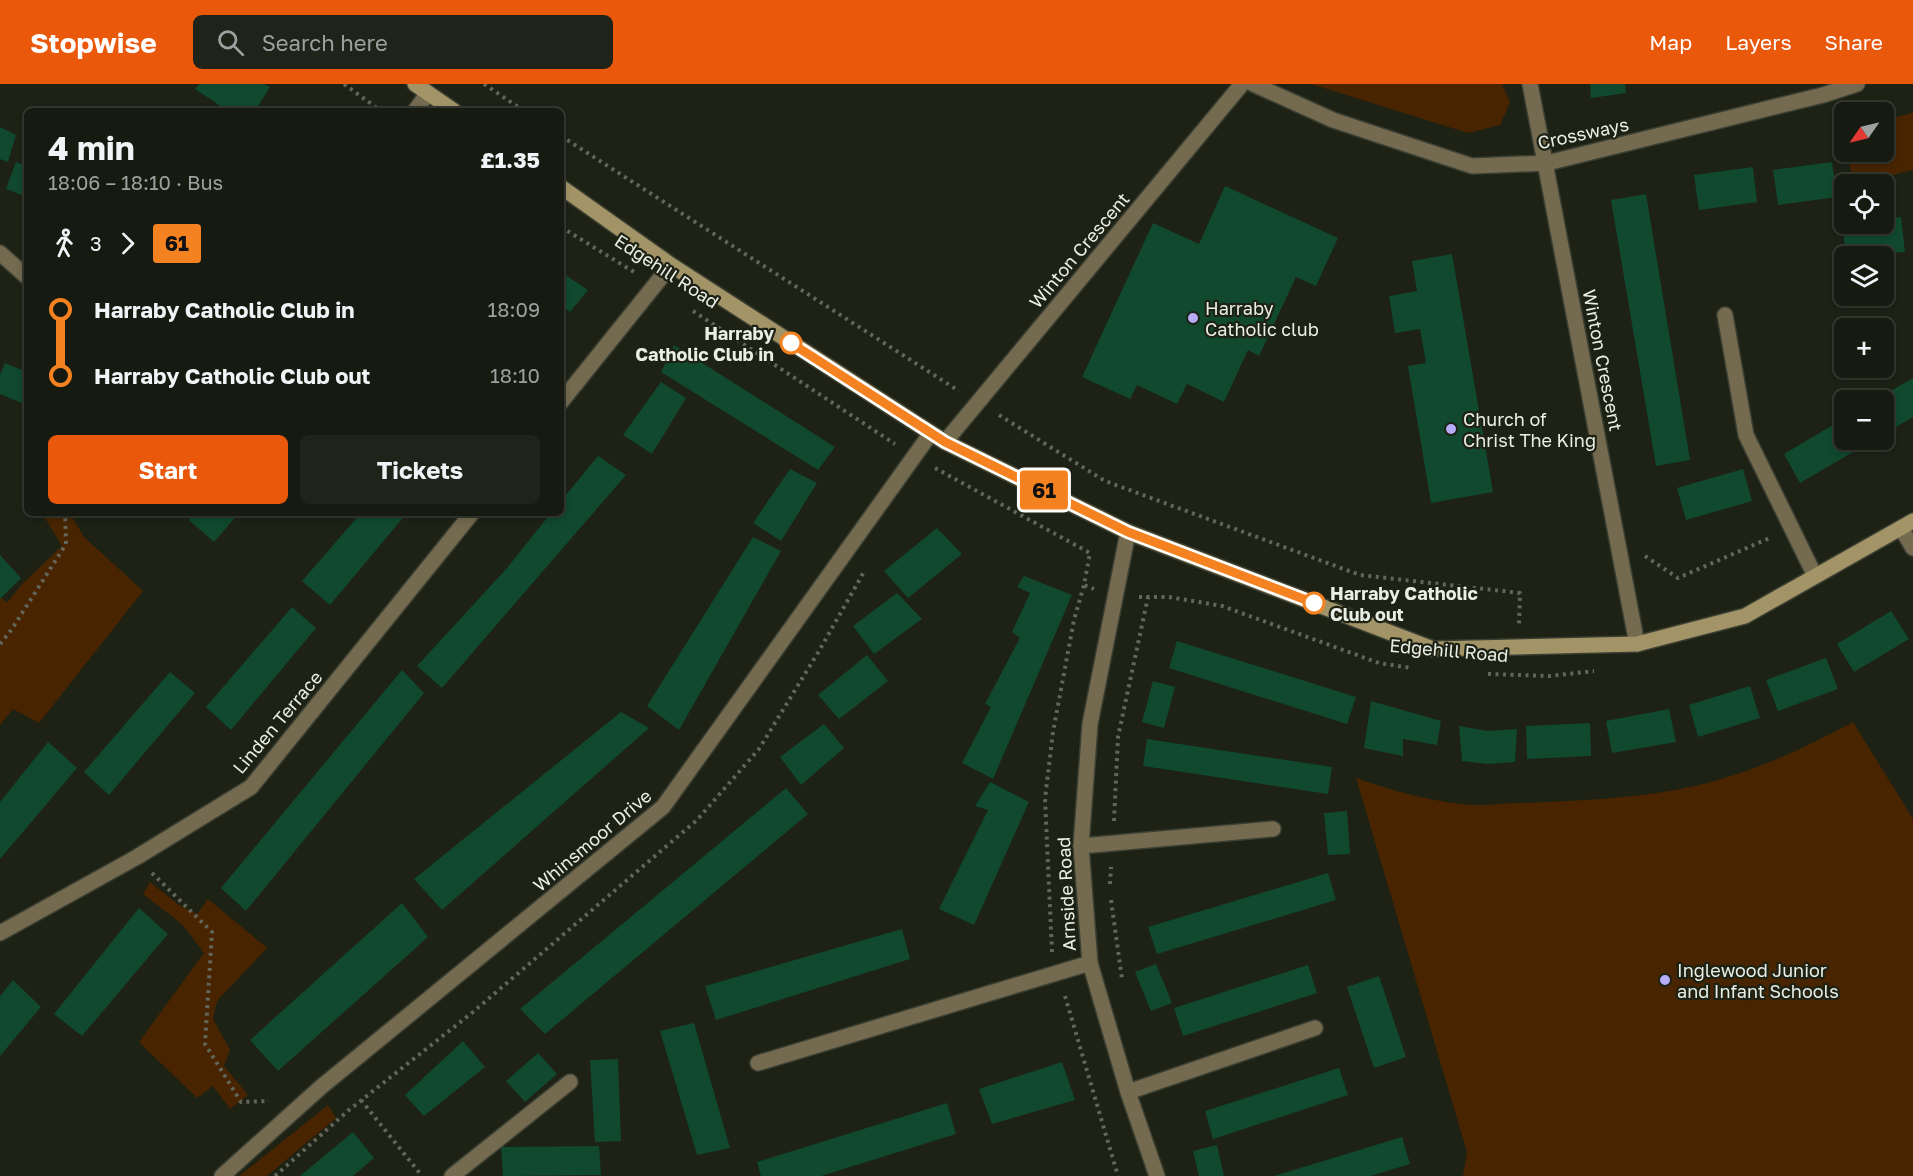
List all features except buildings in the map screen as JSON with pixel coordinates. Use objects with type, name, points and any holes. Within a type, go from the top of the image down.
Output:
[{"type":"street","name":"Winton Crescent","points":[[945,442],[1242,84]]},
{"type":"street","name":"Crossways","points":[[1253,84],[1333,120],[1472,166],[1547,163],[1824,95],[1857,84]]},
{"type":"street","name":"Winton Crescent","points":[[1530,84],[1547,163],[1637,644]]},
{"type":"street","points":[[415,108],[422,88],[450,108]]},
{"type":"street","name":"Edgehill Road","points":[[564,189],[671,265],[945,442],[1128,532],[1434,649],[1637,644],[1745,616],[1907,524]]},
{"type":"street","points":[[0,253],[24,274]]},
{"type":"street","points":[[564,398],[671,265]]},
{"type":"street","points":[[1725,315],[1746,435],[1815,576]]},
{"type":"street","name":"Whinsmoor Drive","points":[[222,1176],[308,1098],[663,807],[931,433]]},
{"type":"street","name":"Linden Terrace","points":[[0,933],[137,857],[251,787],[470,516]]},
{"type":"street","points":[[1907,524],[1913,548]]},
{"type":"street","name":"Arnside Road","points":[[1128,532],[1090,724],[1080,846],[1090,963],[1128,1092],[1157,1176]]},
{"type":"street","points":[[1080,846],[1273,829]]},
{"type":"street","points":[[758,1063],[1090,963]]},
{"type":"street","points":[[1128,1092],[1315,1028]]},
{"type":"street","points":[[452,1176],[570,1082]]},
{"type":"path","points":[[344,84],[377,108]]},
{"type":"path","points":[[484,84],[520,108]]},
{"type":"path","points":[[564,138],[1105,481],[1360,575],[1520,593],[1518,647]]},
{"type":"path","name":"Edgehill Road","points":[[564,229],[655,285],[915,457],[1090,553],[1084,585],[1116,596],[1169,597],[1222,606],[1379,663],[1419,669]]},
{"type":"path","points":[[0,644],[66,544],[65,516]]},
{"type":"path","points":[[1617,537],[1678,578],[1791,528]]},
{"type":"path","points":[[1110,886],[1118,737],[1148,597]]},
{"type":"path","name":"Edgehill Road","points":[[1484,674],[1550,676],[1597,671]]},
{"type":"path","points":[[137,857],[212,932],[205,1044],[241,1102],[308,1098]]},
{"type":"path","points":[[1111,898],[1123,989]]},
{"type":"path","points":[[361,1100],[422,1176]]},
{"type":"shaded area","points":[[1311,84],[1502,84],[1510,102],[1500,125],[1468,133]]},
{"type":"shaded area","points":[[1913,113],[1913,170],[1894,175],[1852,174],[1849,162],[1894,162],[1894,118]]},
{"type":"shaded area","points":[[44,516],[72,516],[84,537],[143,591],[39,723],[13,709],[0,725],[0,596],[7,603],[22,584],[62,546]]},
{"type":"shaded area","name":"Inglewood Junior and Infant Schools","points":[[1853,722],[1913,819],[1913,1176],[1463,1176],[1467,1152],[1356,778],[1422,797],[1469,805],[1614,798],[1685,788],[1745,772],[1800,749]]},
{"type":"shaded area","points":[[150,882],[179,905],[197,914],[208,899],[267,948],[217,1001],[213,1019],[230,1050],[224,1066],[248,1095],[230,1109],[213,1086],[197,1098],[139,1042],[204,953],[183,925],[143,894]]},
{"type":"shaded area","points":[[328,1105],[336,1118],[267,1176],[239,1176]]},
{"type":"bus line","name":"61","points":[[791,343],[945,442],[1128,532],[1314,603]]},
{"type":"place","name":"Harraby Catholic club","points":[[1193,318]]},
{"type":"place","name":"Harraby Catholic Club in","points":[[791,343]]},
{"type":"place","name":"Church of Christ The King","points":[[1451,429]]},
{"type":"place","name":"Harraby Catholic Club out","points":[[1314,603]]},
{"type":"place","name":"Inglewood Junior and Infant Schools","points":[[1665,980]]}]
